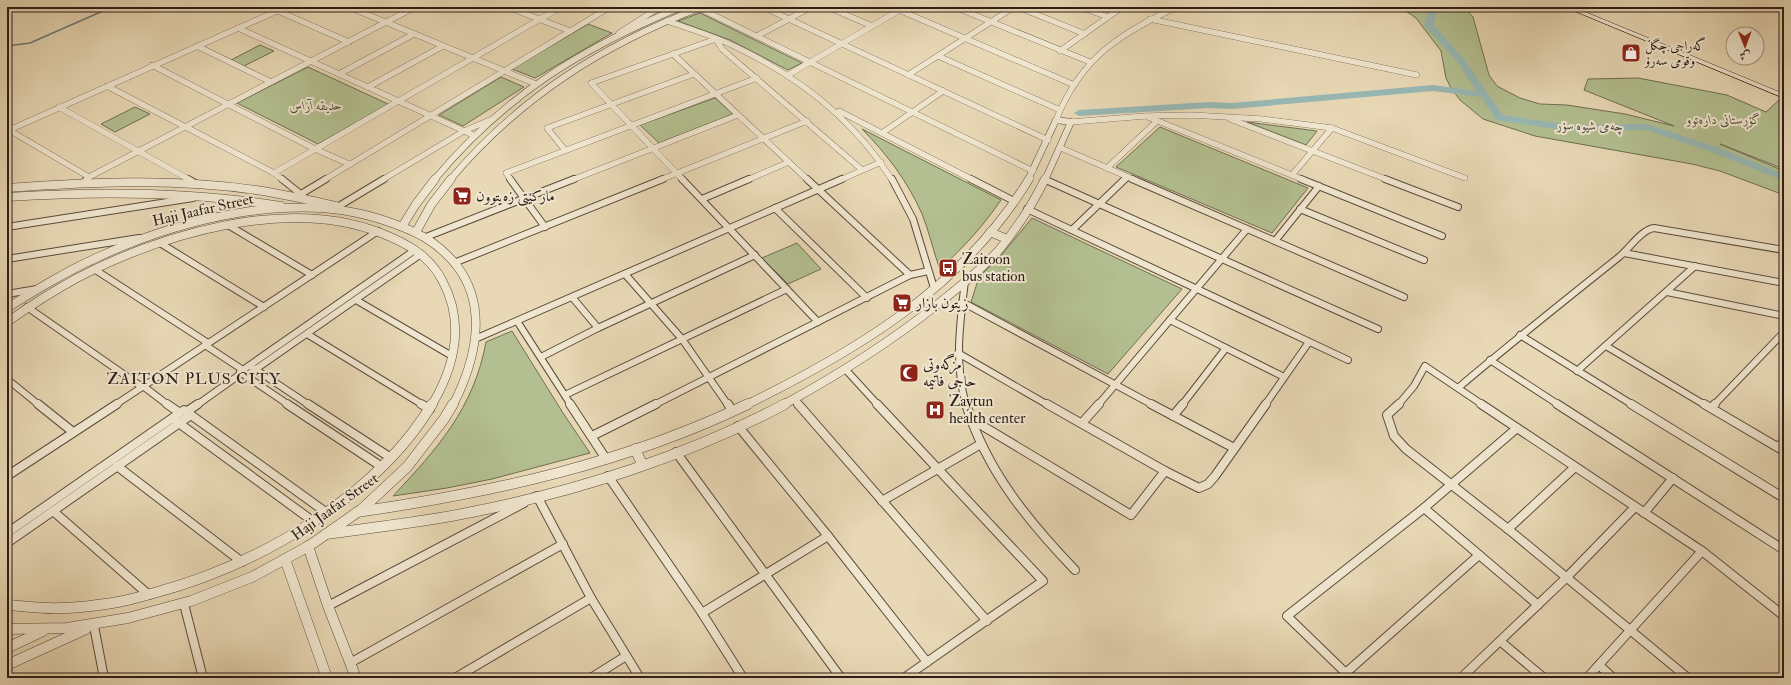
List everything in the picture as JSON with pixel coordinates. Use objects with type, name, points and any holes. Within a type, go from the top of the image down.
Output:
[{"type":"main road","points":[[1568,7],[1784,90]]},
{"type":"main road","points":[[1577,7],[1701,59],[1784,96]]},
{"type":"street","points":[[8,131],[152,65],[286,7]]},
{"type":"street","points":[[349,7],[536,84]]},
{"type":"street","points":[[83,183],[89,177],[138,151],[415,7]]},
{"type":"street","points":[[510,7],[570,31]]},
{"type":"street","points":[[274,174],[561,7]]},
{"type":"street","points":[[7,197],[114,192],[208,196],[293,208],[303,196],[349,164],[610,7]]},
{"type":"street","points":[[403,225],[414,206],[440,172],[473,135],[490,120],[536,84],[660,7]]},
{"type":"street","points":[[618,34],[680,7]]},
{"type":"street","points":[[416,232],[436,198],[455,174],[489,137],[515,113],[557,81],[589,61],[627,40],[701,7],[1033,171]]},
{"type":"street","points":[[763,7],[1048,140]]},
{"type":"street","points":[[757,36],[811,7]]},
{"type":"street","points":[[828,7],[872,26]]},
{"type":"street","points":[[892,7],[1072,84]]},
{"type":"street","points":[[788,75],[905,7]]},
{"type":"street","points":[[955,7],[1090,62]]},
{"type":"street","points":[[908,75],[1014,7]]},
{"type":"street","points":[[1018,7],[1085,34]]},
{"type":"street","points":[[1081,7],[1108,17]]},
{"type":"street","points":[[1060,51],[1122,7]]},
{"type":"street","points":[[357,512],[465,495],[534,479],[606,459],[636,449],[771,393],[838,357],[897,318],[934,288],[978,247],[1014,201],[1033,171],[1072,84],[1090,62],[1126,33],[1176,7]]},
{"type":"street","points":[[278,11],[348,42]]},
{"type":"street","points":[[1150,20],[1417,75]]},
{"type":"street","points":[[668,21],[734,46],[788,75],[828,105],[849,124],[881,162],[903,198],[921,239],[928,272],[934,288]]},
{"type":"street","points":[[238,28],[473,135]]},
{"type":"street","points":[[339,74],[414,34]]},
{"type":"street","points":[[818,322],[591,83],[716,39],[722,49],[861,169]]},
{"type":"street","points":[[197,46],[271,82]]},
{"type":"street","points":[[368,88],[443,46]]},
{"type":"street","points":[[673,54],[910,275]]},
{"type":"street","points":[[938,56],[1060,110]]},
{"type":"street","points":[[152,65],[315,149],[349,164]]},
{"type":"street","points":[[565,150],[547,128],[694,74]]},
{"type":"street","points":[[545,227],[506,173],[757,78]]},
{"type":"street","points":[[106,86],[274,174],[303,196]]},
{"type":"street","points":[[882,133],[943,91]]},
{"type":"street","points":[[828,105],[1014,201]]},
{"type":"street","points":[[59,107],[197,184]]},
{"type":"street","points":[[503,109],[515,113]]},
{"type":"street","points":[[426,237],[525,200],[738,115]]},
{"type":"street","points":[[1056,120],[1071,122],[1145,116],[1222,116],[1332,128],[1465,178]]},
{"type":"street","points":[[1145,116],[1442,236]]},
{"type":"street","points":[[1222,116],[1458,207]]},
{"type":"street","points":[[340,206],[464,131],[490,120]]},
{"type":"street","points":[[454,263],[807,121]]},
{"type":"street","points":[[1107,168],[1157,121]]},
{"type":"street","points":[[326,534],[447,516],[537,496],[608,476],[676,452],[738,426],[794,399],[846,370],[907,329],[965,281],[1007,239],[1046,180],[1071,122]]},
{"type":"street","points":[[1292,175],[1332,128]]},
{"type":"street","points":[[8,131],[89,177]]},
{"type":"street","points":[[1061,148],[1404,297]]},
{"type":"street","points":[[702,199],[789,162]]},
{"type":"street","points":[[475,339],[861,169],[881,162]]},
{"type":"street","points":[[1072,230],[1127,177]]},
{"type":"street","points":[[1046,180],[1378,329]]},
{"type":"street","points":[[7,188],[83,183],[134,182],[197,184],[303,196],[340,206],[354,212]]},
{"type":"street","points":[[20,196],[26,186]]},
{"type":"street","points":[[1275,241],[1319,186]]},
{"type":"street","points":[[7,227],[208,196]]},
{"type":"street","name":"Haji Jaafar Street","points":[[7,308],[37,289],[96,258],[149,236],[177,227],[241,213],[293,208],[354,212],[378,217],[403,225],[426,237],[441,249],[454,263],[465,279],[474,303],[476,316],[475,339],[466,376],[440,427],[427,444],[399,474],[357,512],[326,534],[285,559],[230,587],[184,604],[143,616],[94,626],[45,630],[7,629]]},
{"type":"street","points":[[774,208],[867,298]]},
{"type":"street","points":[[1027,209],[1348,360]]},
{"type":"street","points":[[1300,209],[1424,260]]},
{"type":"street","name":"Haji Jaafar Street","points":[[7,322],[51,292],[94,269],[160,243],[228,226],[264,220],[312,219],[355,224],[378,231],[393,237],[418,252],[437,271],[450,295],[456,328],[452,356],[442,387],[416,430],[391,458],[351,495],[314,522],[242,562],[191,582],[149,595],[83,606],[49,608],[7,605]]},
{"type":"street","points":[[228,226],[312,275]]},
{"type":"street","points":[[177,227],[180,237]]},
{"type":"street","points":[[1458,388],[1520,335],[1624,253],[1648,229],[1654,228],[1784,250]]},
{"type":"street","points":[[1082,423],[1247,229]]},
{"type":"street","points":[[7,475],[378,231]]},
{"type":"street","points":[[990,232],[1007,239]]},
{"type":"street","points":[[7,259],[149,236]]},
{"type":"street","points":[[160,243],[264,307]]},
{"type":"street","points":[[247,371],[307,334],[356,300],[418,252]]},
{"type":"street","points":[[7,543],[117,466],[186,413],[418,252]]},
{"type":"street","points":[[1624,253],[1784,283]]},
{"type":"street","points":[[541,357],[598,328],[756,255]]},
{"type":"street","points":[[1577,371],[1695,266]]},
{"type":"street","points":[[94,269],[247,371],[382,467]]},
{"type":"street","points":[[592,436],[910,275],[928,272]]},
{"type":"street","points":[[625,274],[653,303],[710,377],[732,410]]},
{"type":"street","points":[[965,281],[958,353],[966,400],[971,419],[981,444],[1004,486],[1022,512],[1075,570]]},
{"type":"street","points":[[7,294],[37,289]]},
{"type":"street","points":[[565,395],[787,289]]},
{"type":"street","points":[[1666,292],[1784,316]]},
{"type":"street","points":[[572,297],[598,328]]},
{"type":"street","points":[[356,300],[452,356]]},
{"type":"street","points":[[962,302],[1234,448]]},
{"type":"street","points":[[28,307],[142,386],[186,413],[327,513]]},
{"type":"street","points":[[1170,320],[1284,377]]},
{"type":"street","points":[[517,321],[606,459]]},
{"type":"street","points":[[1711,408],[1784,332]]},
{"type":"street","points":[[307,334],[430,409]]},
{"type":"street","points":[[1520,335],[1784,498]]},
{"type":"street","points":[[958,353],[1195,488],[1202,488],[1215,476],[1309,342]]},
{"type":"street","points":[[1606,346],[1781,449],[1784,441]]},
{"type":"street","points":[[1173,416],[1226,348]]},
{"type":"street","points":[[1490,360],[1784,550]]},
{"type":"street","points":[[1688,678],[1508,528],[1406,449],[1394,436],[1387,415],[1408,395],[1422,374],[1425,366],[1702,551],[1784,616]]},
{"type":"street","points":[[846,370],[1043,581],[904,678]]},
{"type":"street","points":[[247,371],[391,458]]},
{"type":"street","points":[[7,379],[73,432]]},
{"type":"street","points":[[794,399],[987,621]]},
{"type":"street","points":[[971,419],[1131,515],[1165,471]]},
{"type":"street","points":[[175,421],[314,522]]},
{"type":"street","points":[[7,533],[175,421]]},
{"type":"street","points":[[738,426],[828,536],[927,662]]},
{"type":"street","points":[[1480,555],[1346,676],[1286,616],[1424,508],[1517,428]]},
{"type":"street","points":[[882,501],[981,444]]},
{"type":"street","points":[[636,449],[642,464]]},
{"type":"street","points":[[676,452],[841,678]]},
{"type":"street","points":[[117,466],[242,562]]},
{"type":"street","points":[[1508,528],[1575,467]]},
{"type":"street","points":[[608,476],[702,613],[743,678]]},
{"type":"street","points":[[1644,512],[1673,478]]},
{"type":"street","points":[[537,496],[591,598],[640,678]]},
{"type":"street","points":[[328,606],[537,496]]},
{"type":"street","points":[[1461,678],[1567,577],[1635,507]]},
{"type":"street","points":[[1424,508],[1538,604]]},
{"type":"street","points":[[53,511],[149,595]]},
{"type":"street","points":[[702,613],[828,536]]},
{"type":"street","points":[[350,663],[563,544]]},
{"type":"street","points":[[308,546],[328,606],[356,678]]},
{"type":"street","points":[[1587,678],[1702,551]]},
{"type":"street","points":[[285,559],[327,678]]},
{"type":"street","points":[[455,678],[591,598]]},
{"type":"street","points":[[184,604],[203,678]]},
{"type":"street","points":[[7,665],[94,626],[104,678]]},
{"type":"street","points":[[7,648],[45,630]]},
{"type":"street","points":[[1500,641],[1544,678]]},
{"type":"street","points":[[591,678],[626,656]]},
{"type":"street","points":[[1599,665],[1613,678]]},
{"type":"green space","name":"گۆڕستانی دارەتوو","points":[[1400,7],[1464,7],[1473,17],[1489,75],[1497,86],[1520,98],[1540,104],[1567,105],[1625,114],[1674,126],[1584,90],[1588,79],[1638,78],[1727,95],[1766,112],[1779,100],[1784,102],[1784,169],[1720,144],[1784,171],[1784,195],[1720,171],[1692,164],[1535,136],[1483,119],[1460,100],[1451,88],[1446,78],[1441,51],[1416,18]]},
{"type":"green space","points":[[700,13],[802,63],[788,70],[730,40],[678,21]]},
{"type":"green space","points":[[588,24],[612,33],[535,78],[512,69]]},
{"type":"green space","points":[[260,45],[274,51],[244,66],[231,60]]},
{"type":"green space","name":"حديقه آراس","points":[[308,67],[388,104],[318,144],[237,103]]},
{"type":"green space","points":[[501,77],[524,87],[463,126],[439,115]]},
{"type":"green space","points":[[715,98],[733,114],[659,143],[640,125]]},
{"type":"green space","points":[[135,107],[150,114],[115,132],[101,124]]},
{"type":"green space","points":[[1247,122],[1317,131],[1306,145]]},
{"type":"green space","points":[[1160,127],[1308,188],[1272,233],[1116,167]]},
{"type":"green space","points":[[862,129],[1001,200],[988,218],[958,252],[942,267],[939,267],[922,214],[910,191],[888,158]]},
{"type":"green space","points":[[1032,218],[1182,289],[1108,374],[971,302],[979,277],[1004,252]]},
{"type":"green space","points":[[797,243],[821,269],[788,284],[762,258]]},
{"type":"green space","points":[[512,331],[563,413],[590,453],[492,479],[447,488],[393,496],[439,444],[452,426],[473,387],[486,342]]},
{"type":"waterway","points":[[7,46],[30,43],[112,7]]},
{"type":"waterway","points":[[168,7],[207,7]]},
{"type":"waterway","name":"چەمی شیوە سۆر","points":[[1434,7],[1429,25],[1461,61],[1484,95]]},
{"type":"waterway","points":[[1079,113],[1209,105],[1232,106],[1433,88],[1484,95]]},
{"type":"waterway","name":"چەمی شیوە سۆر","points":[[1484,95],[1500,118],[1569,128],[1647,127],[1718,151],[1784,178]]},
{"type":"place","name":"گەراجی چگڵ وقومی سەرۆ","points":[[1631,53]]},
{"type":"place","name":"مارکێتی زەیتوون","points":[[462,196]]},
{"type":"place","name":"Zaitoon bus station","points":[[948,268]]},
{"type":"place","name":"زيتون بازار","points":[[902,303]]},
{"type":"place","name":"مزگەوتی حاجی فاتیمە","points":[[909,373]]},
{"type":"place","name":"Zaytun health center","points":[[935,410]]},
{"type":"district","name":"ZAITON PLUS CITY","points":[[194,379]]}]
